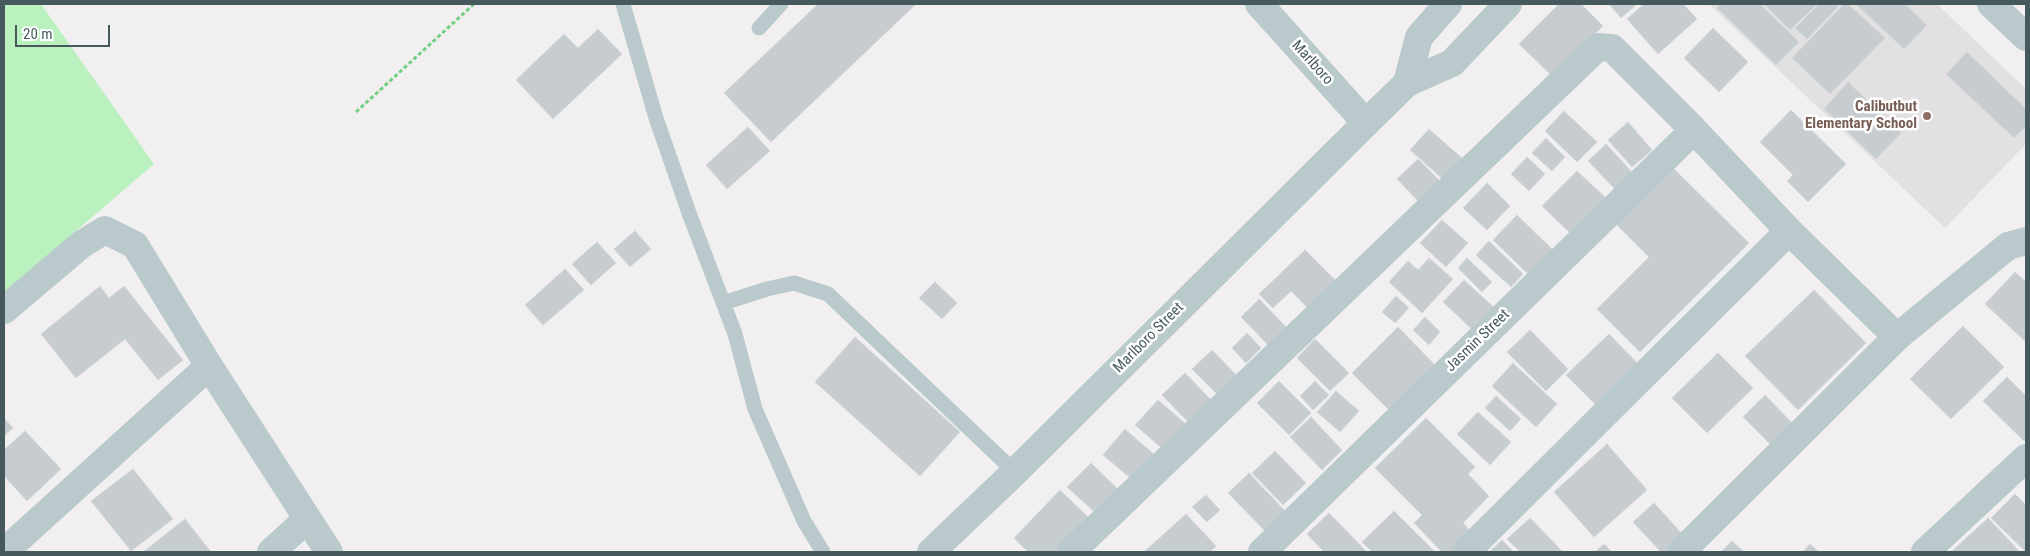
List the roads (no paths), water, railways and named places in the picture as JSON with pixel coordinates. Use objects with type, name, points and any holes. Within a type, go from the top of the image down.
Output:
[{"type":"street","name":"Marlboro","points":[[1259,4],[1366,123]]},
{"type":"street","points":[[1407,83],[1419,37],[1448,4]]},
{"type":"street","points":[[1407,83],[1452,63],[1508,4]]},
{"type":"street","points":[[1991,4],[2026,37]]},
{"type":"street","points":[[1071,552],[1598,47],[1608,46],[1612,48],[1694,130],[1789,231],[1897,337]]},
{"type":"street","name":"Marlboro Street","points":[[931,552],[1015,472],[1407,83]]},
{"type":"street","name":"Jasmin Street","points":[[1262,552],[1694,130]]},
{"type":"street","points":[[4,310],[82,244],[105,230],[135,244],[209,366],[306,520],[329,552]]},
{"type":"street","points":[[1466,552],[1789,231]]},
{"type":"street","points":[[1681,552],[1897,337],[2008,246],[2026,241]]},
{"type":"street","points":[[4,552],[209,366]]},
{"type":"street","points":[[1924,552],[2026,458]]},
{"type":"street","points":[[271,552],[306,520]]},
{"type":"lane","points":[[623,4],[656,118],[735,334],[755,409],[804,520],[823,552]]},
{"type":"lane","points":[[760,28],[781,4]]},
{"type":"lane","points":[[723,303],[767,288],[794,283],[828,294],[1015,472]]},
{"type":"place","name":"Calibutbut Elementary School","points":[[1927,116]]}]
